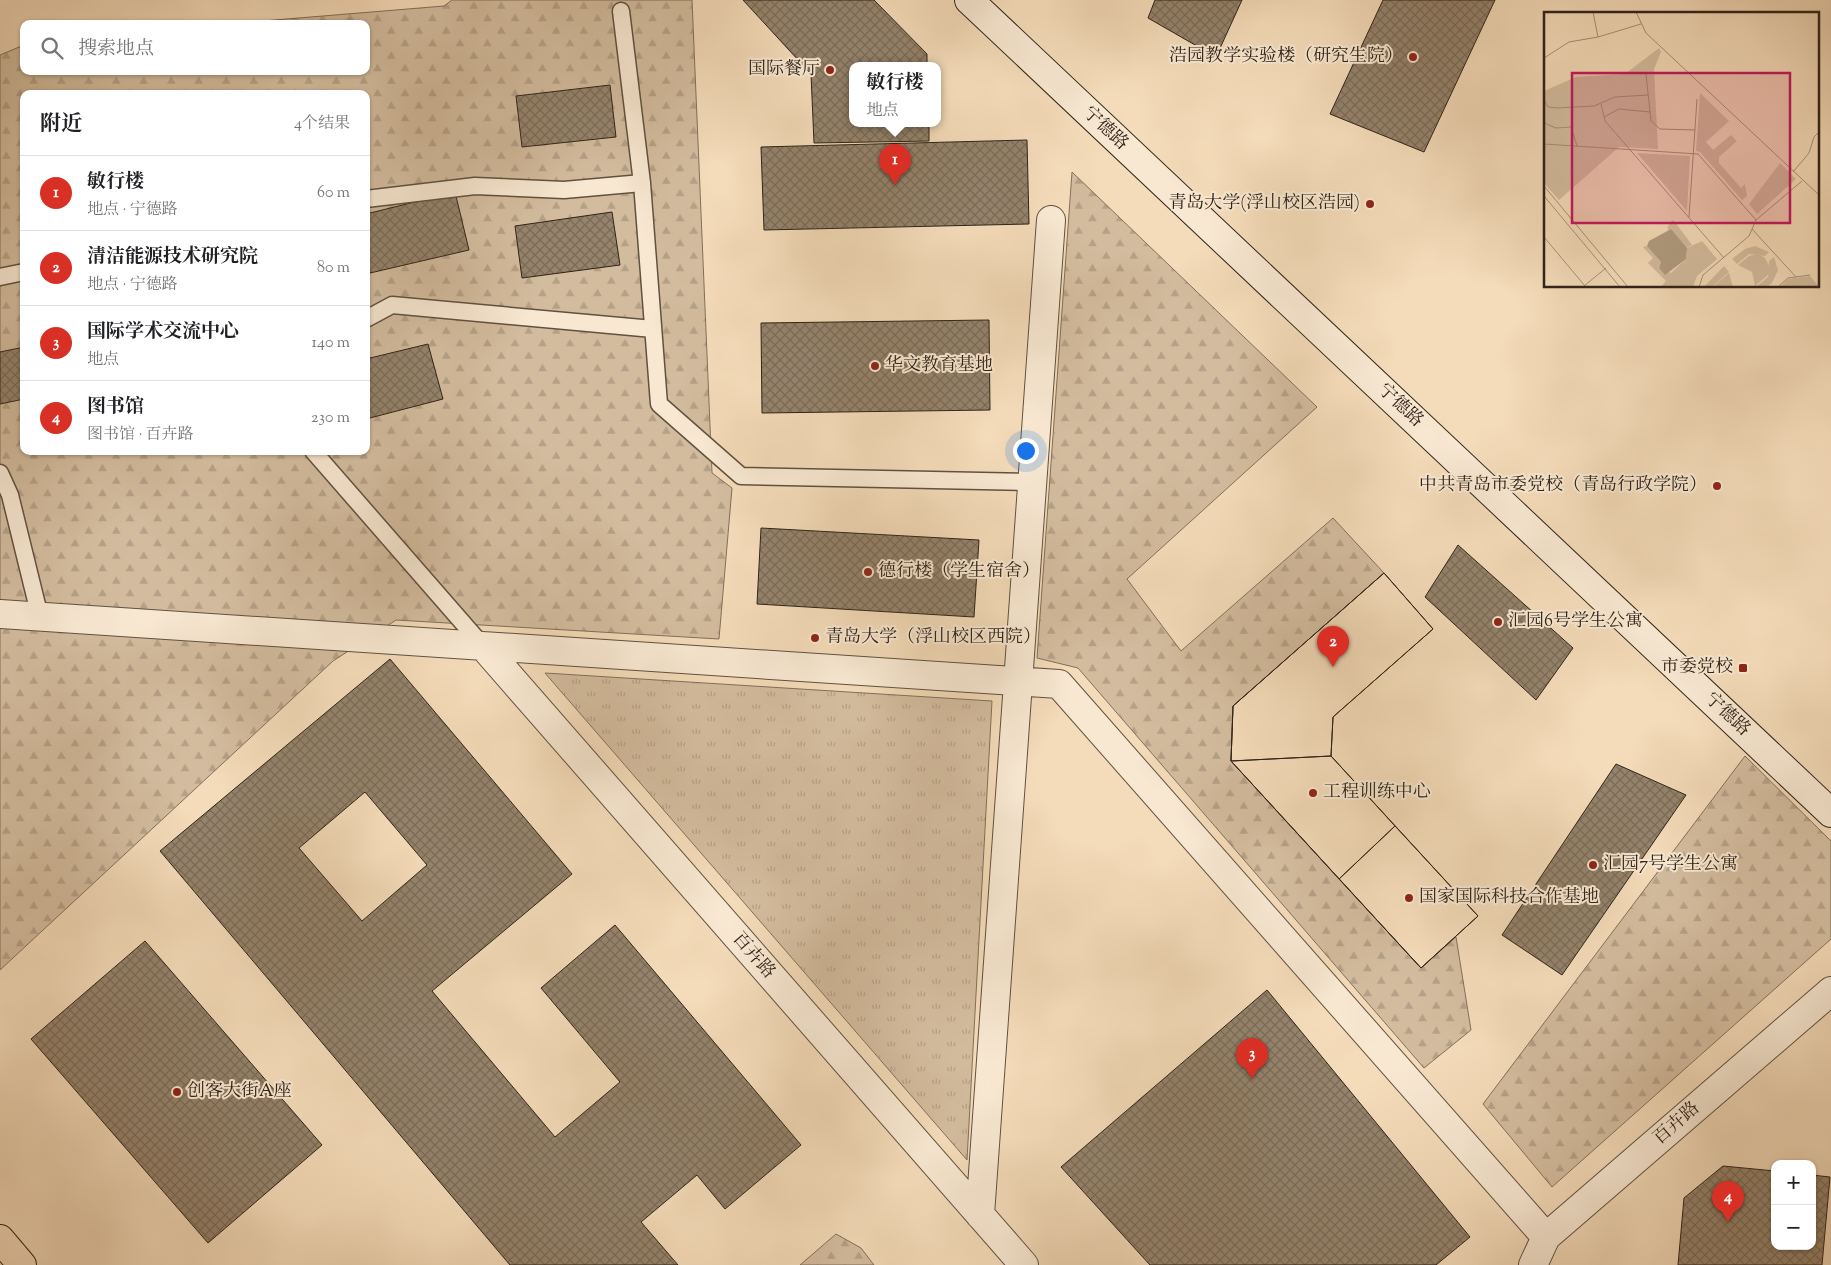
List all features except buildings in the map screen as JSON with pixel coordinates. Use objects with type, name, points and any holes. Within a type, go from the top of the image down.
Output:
[{"type":"main road","points":[[0,1239],[22,1265]]},
{"type":"street","name":"宁德路","points":[[968,0],[1831,813]]},
{"type":"street","points":[[980,1215],[1051,220]]},
{"type":"street","points":[[0,614],[1059,684],[1546,1237]]},
{"type":"street","name":"百卉路","points":[[483,646],[1024,1265]]},
{"type":"street","name":"百卉路","points":[[1533,1265],[1546,1237],[1831,991]]},
{"type":"lane","points":[[621,11],[642,183],[659,404],[742,476],[1032,482]]},
{"type":"lane","points":[[370,199],[475,186],[564,190],[642,183]]},
{"type":"lane","points":[[0,277],[20,273]]},
{"type":"lane","points":[[370,317],[392,305],[653,329]]},
{"type":"lane","points":[[316,455],[483,646]]},
{"type":"lane","points":[[0,473],[10,495],[40,617]]},
{"type":"green space","points":[[452,0],[692,0],[712,473],[732,488],[719,639],[396,620],[333,661],[0,970],[0,55],[20,47],[20,75],[370,75],[370,20],[274,20],[444,6]]},
{"type":"green space","points":[[1072,172],[1317,407],[1127,579],[1181,651],[1333,518],[1384,573],[1233,706],[1231,761],[1421,968],[1456,937],[1471,1030],[1424,1068],[1078,668],[1037,658]]},
{"type":"green space","points":[[545,673],[992,701],[967,1160]]},
{"type":"green space","points":[[1745,756],[1831,841],[1831,939],[1552,1187],[1483,1104]]},
{"type":"green space","points":[[836,1234],[861,1248],[874,1265],[800,1265]]},
{"type":"place","name":"浩园教学实验楼（研究生院）","points":[[1413,57]]},
{"type":"place","name":"国际餐厅","points":[[830,70]]},
{"type":"place","name":"敏行楼","points":[[895,185]]},
{"type":"place","name":"青岛大学(浮山校区浩园)","points":[[1370,204]]},
{"type":"place","name":"华文教育基地","points":[[875,366]]},
{"type":"place","name":"中共青岛市委党校（青岛行政学院）","points":[[1717,486]]},
{"type":"place","name":"德行楼（学生宿舍）","points":[[868,572]]},
{"type":"place","name":"汇园6号学生公寓","points":[[1498,622]]},
{"type":"place","name":"青岛大学（浮山校区西院）","points":[[815,638]]},
{"type":"place","name":"清洁能源技术研究院","points":[[1333,667]]},
{"type":"place","name":"市委党校","points":[[1743,668]]},
{"type":"place","name":"工程训练中心","points":[[1313,793]]},
{"type":"place","name":"汇园7号学生公寓","points":[[1593,865]]},
{"type":"place","name":"国家国际科技合作基地","points":[[1409,898]]},
{"type":"place","name":"国际学术交流中心","points":[[1252,1079]]},
{"type":"place","name":"创客大街A座","points":[[177,1092]]},
{"type":"place","name":"图书馆","points":[[1728,1222]]}]
